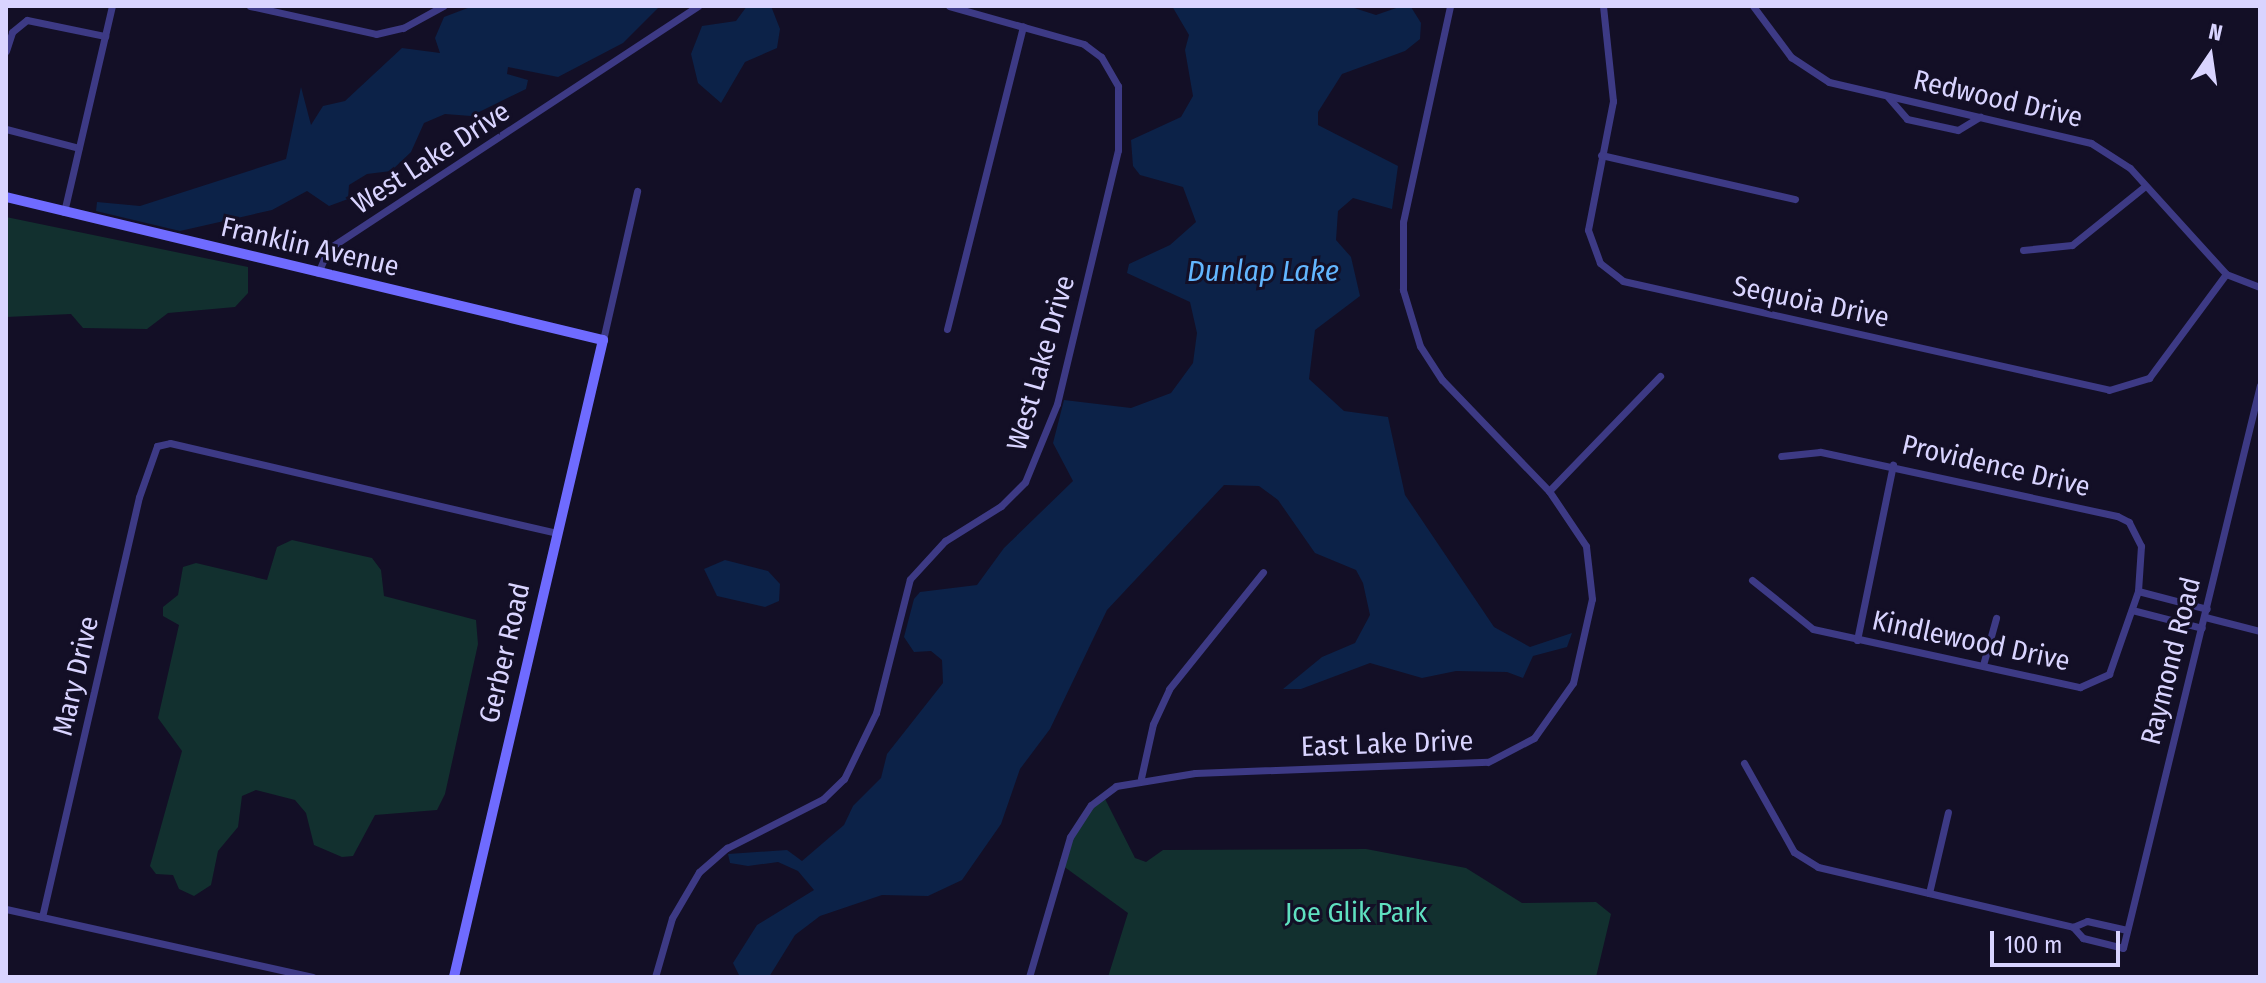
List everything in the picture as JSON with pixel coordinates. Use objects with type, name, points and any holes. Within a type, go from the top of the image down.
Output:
[{"type":"street","points":[[64,212],[112,6]]},
{"type":"street","points":[[250,6],[376,34],[403,28],[443,6]]},
{"type":"street","name":"West Lake Drive","points":[[318,273],[328,249],[698,6]]},
{"type":"street","name":"West Lake Drive","points":[[655,977],[672,918],[699,872],[727,848],[823,799],[844,779],[876,713],[910,579],[945,541],[1013,496],[1044,445],[1114,168],[1120,108],[1116,80],[1101,57],[1073,40],[972,9],[949,6]]},
{"type":"street","name":"East Lake Drive","points":[[1029,977],[1070,837],[1103,795],[1141,778],[1474,764],[1528,743],[1552,720],[1573,683],[1592,599],[1586,546],[1549,491],[1442,380],[1420,346],[1403,290],[1403,222],[1450,6]]},
{"type":"street","name":"Sequoia Drive","points":[[1603,6],[1613,101],[1588,230],[1600,263],[1623,281],[2109,390],[2149,378],[2226,274]]},
{"type":"street","name":"Redwood Drive","points":[[1753,6],[1770,35],[1803,67],[1837,85],[2091,143],[2145,186],[2226,274],[2260,287]]},
{"type":"street","points":[[6,51],[16,26],[27,20],[105,36]]},
{"type":"street","points":[[947,329],[1023,26]]},
{"type":"street","points":[[1888,97],[1896,113],[1933,125],[1958,130],[1980,117]]},
{"type":"street","points":[[6,129],[79,148]]},
{"type":"street","points":[[1601,155],[1795,199]]},
{"type":"street","points":[[2023,250],[2072,245],[2145,186]]},
{"type":"street","points":[[603,340],[637,191]]},
{"type":"street","name":"Franklin Avenue","points":[[6,197],[603,340]]},
{"type":"street","name":"Gerber Road","points":[[454,977],[603,340]]},
{"type":"street","points":[[1549,491],[1660,376]]},
{"type":"street","name":"Raymond Road","points":[[2073,927],[2083,938],[2123,948],[2260,385]]},
{"type":"street","name":"Mary Drive","points":[[42,917],[139,497],[157,446],[170,443],[558,533]]},
{"type":"street","name":"Providence Drive","points":[[1781,456],[1820,452],[1893,465],[2129,522],[2141,546],[2138,591]]},
{"type":"street","points":[[1857,640],[1893,465]]},
{"type":"street","points":[[1141,778],[1153,724],[1169,689],[1263,572]]},
{"type":"street","name":"Kindlewood Drive","points":[[1752,580],[1798,621],[1857,640],[2071,686],[2099,681],[2117,660],[2138,591]]},
{"type":"street","points":[[2138,591],[2260,631]]},
{"type":"street","points":[[2132,610],[2202,628]]},
{"type":"street","points":[[1983,665],[1996,618]]},
{"type":"street","points":[[1744,763],[1794,852],[1806,861],[2073,927],[2087,921],[2127,930]]},
{"type":"street","points":[[1929,893],[1948,812]]},
{"type":"street","points":[[6,909],[313,977]]},
{"type":"green space","points":[[6,217],[248,267],[248,293],[235,307],[168,313],[147,329],[83,328],[71,314],[6,317]]},
{"type":"green space","points":[[292,540],[372,558],[381,570],[384,596],[476,620],[478,644],[445,794],[437,810],[375,815],[353,856],[342,857],[314,845],[306,813],[295,800],[256,790],[242,796],[238,827],[218,851],[211,885],[194,896],[179,889],[173,875],[156,874],[150,866],[182,751],[158,718],[179,625],[163,616],[163,607],[178,595],[183,567],[196,563],[267,580],[277,547]]},
{"type":"green space","name":"Joe Glik Park","points":[[1103,795],[1135,858],[1146,862],[1163,850],[1366,849],[1466,868],[1522,903],[1596,902],[1611,914],[1596,977],[1108,977],[1128,913],[1059,863],[1070,837]]},
{"type":"water","points":[[473,6],[660,6],[623,43],[558,77],[508,67],[507,74],[528,80],[526,89],[471,116],[445,114],[424,123],[411,152],[391,171],[367,174],[349,185],[348,199],[329,206],[307,191],[272,210],[180,231],[96,211],[97,202],[140,206],[286,159],[301,87],[311,125],[323,106],[345,101],[402,48],[440,53],[435,38],[444,17]]},
{"type":"water","points":[[747,6],[771,6],[780,29],[777,48],[745,62],[721,103],[698,83],[691,54],[702,26],[736,21]]},
{"type":"water","name":"Dunlap Lake","points":[[1172,6],[1348,6],[1376,15],[1402,6],[1411,7],[1421,23],[1420,39],[1405,51],[1342,74],[1318,112],[1318,125],[1398,166],[1392,209],[1353,198],[1338,211],[1336,240],[1351,257],[1360,296],[1315,330],[1309,379],[1344,411],[1388,417],[1405,495],[1494,627],[1530,647],[1572,633],[1567,647],[1533,656],[1523,678],[1507,672],[1456,671],[1422,678],[1370,663],[1301,689],[1283,689],[1322,657],[1355,643],[1370,615],[1363,583],[1356,570],[1315,553],[1278,500],[1259,486],[1224,485],[1107,610],[1050,729],[1020,769],[1001,824],[962,880],[928,896],[882,895],[820,916],[795,935],[769,977],[740,977],[733,963],[757,925],[814,890],[798,871],[778,862],[748,866],[730,863],[728,854],[787,850],[802,861],[844,825],[853,806],[881,778],[887,754],[943,683],[942,660],[931,651],[914,652],[904,637],[914,599],[920,592],[977,585],[1004,548],[1073,481],[1053,443],[1064,400],[1131,408],[1171,393],[1193,363],[1197,333],[1190,302],[1127,273],[1129,264],[1170,245],[1196,222],[1183,187],[1140,175],[1133,166],[1131,140],[1181,117],[1193,96],[1185,50],[1189,35]]},
{"type":"water","points":[[725,560],[768,571],[780,584],[779,601],[765,607],[717,596],[704,569]]}]
